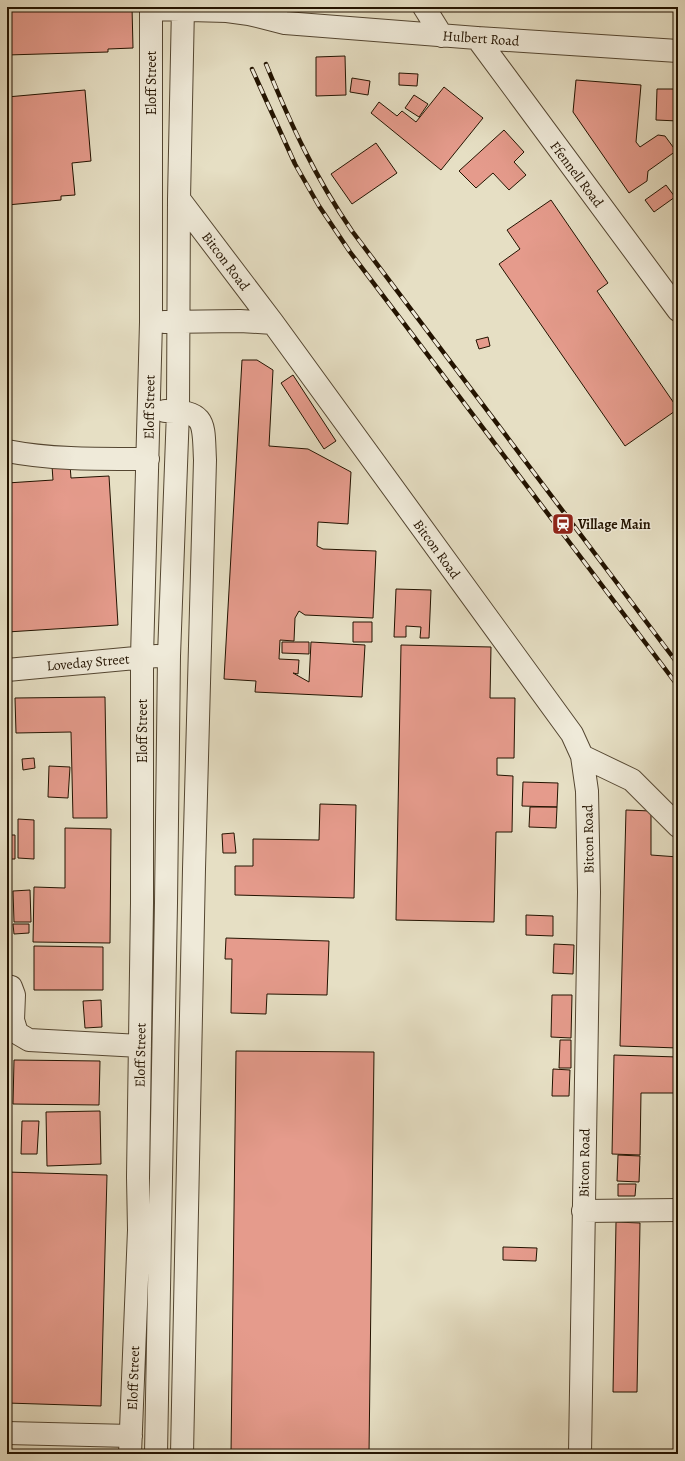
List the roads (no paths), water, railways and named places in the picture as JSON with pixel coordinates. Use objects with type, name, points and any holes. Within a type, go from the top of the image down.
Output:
[{"type":"street","points":[[424,7],[442,36]]},
{"type":"street","name":"Hulbert Road","points":[[151,14],[183,14],[227,11],[442,36],[678,51]]},
{"type":"street","name":"Eloff Street","points":[[130,1445],[139,1230],[138,1177],[142,903],[142,658],[149,410],[151,14]]},
{"type":"street","name":"Eloff Street","points":[[156,1454],[169,656],[178,411],[179,199],[183,14]]},
{"type":"street","name":"Ffennell Road","points":[[477,38],[678,310]]},
{"type":"street","name":"Bitcon Road","points":[[179,199],[273,323],[572,734],[582,756],[587,791],[589,892],[580,1454]]},
{"type":"street","points":[[150,322],[240,321],[273,323]]},
{"type":"street","points":[[149,410],[178,411],[198,417],[203,426],[205,460],[182,1454]]},
{"type":"street","points":[[7,451],[43,457],[148,459]]},
{"type":"street","name":"Loveday Street","points":[[7,670],[169,656]]},
{"type":"street","points":[[582,756],[632,780],[678,826]]},
{"type":"street","points":[[7,986],[11,987],[14,995],[13,1020],[17,1033],[29,1040],[140,1046]]},
{"type":"street","points":[[138,1177],[161,1177]]},
{"type":"street","points":[[583,1211],[678,1210]]},
{"type":"street","points":[[7,1433],[130,1445]]},
{"type":"railway","points":[[266,64],[304,150],[326,191],[352,231],[678,664]]},
{"type":"railway","points":[[252,69],[295,164],[319,206],[350,252],[678,686]]},
{"type":"place","name":"Village Main","points":[[563,524]]}]
